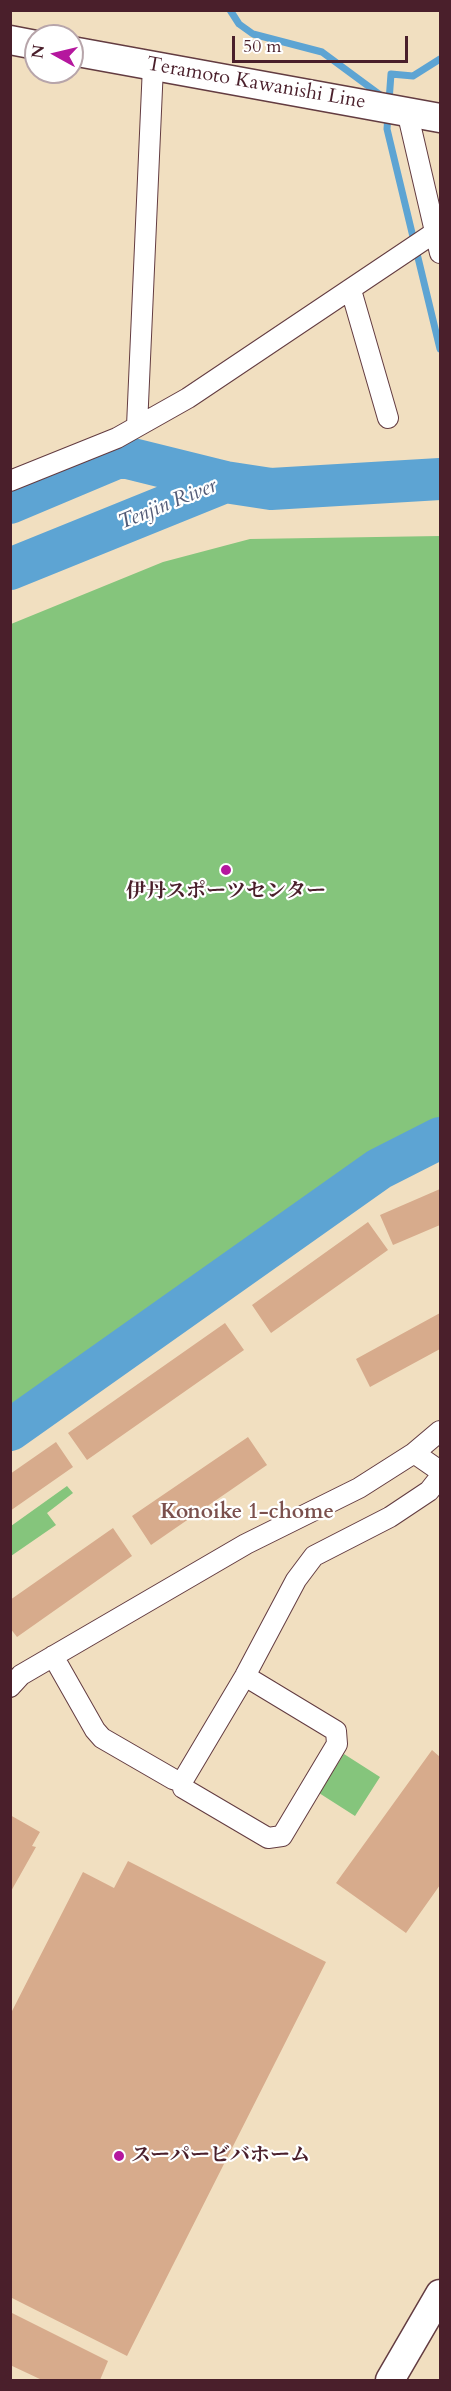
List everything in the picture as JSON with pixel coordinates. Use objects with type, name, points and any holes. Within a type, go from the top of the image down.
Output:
[{"type":"main road","name":"Teramoto Kawanishi Line","points":[[84,53],[441,118]]},
{"type":"main road","points":[[390,2380],[441,2294]]},
{"type":"street","points":[[137,426],[153,66]]},
{"type":"street","points":[[402,110],[438,230],[441,253]]},
{"type":"street","points":[[10,481],[117,438],[188,398],[438,230]]},
{"type":"street","points":[[349,290],[388,418]]},
{"type":"street","points":[[10,1687],[21,1675],[246,1544],[358,1488],[414,1453],[441,1431]]},
{"type":"street","points":[[414,1453],[441,1471]]},
{"type":"street","points":[[245,1676],[336,1731],[337,1744],[282,1836],[268,1838],[183,1788],[182,1782],[245,1676],[296,1580],[314,1556],[390,1516],[429,1491],[441,1477]]},
{"type":"street","points":[[53,1656],[95,1730],[102,1738],[182,1782]]},
{"type":"green space","name":"伊丹スポーツセンター","points":[[440,536],[440,1117],[370,1153],[11,1407],[11,624],[163,562],[250,539]]},
{"type":"green space","points":[[67,1486],[73,1493],[47,1513],[56,1525],[11,1556],[11,1526]]},
{"type":"green space","points":[[344,1754],[380,1777],[355,1816],[319,1793]]},
{"type":"building","points":[[440,1189],[440,1225],[393,1245],[380,1215]]},
{"type":"building","points":[[368,1222],[388,1250],[271,1333],[252,1305]]},
{"type":"building","points":[[440,1313],[440,1349],[370,1387],[356,1359]]},
{"type":"building","points":[[225,1323],[244,1350],[87,1460],[68,1433]]},
{"type":"building","points":[[248,1437],[267,1465],[151,1545],[132,1516]]},
{"type":"building","points":[[56,1442],[73,1467],[10,1511],[10,1474]]},
{"type":"building","points":[[113,1528],[132,1556],[17,1637],[10,1628],[10,1600]]},
{"type":"building","points":[[432,1750],[440,1757],[440,1885],[406,1933],[336,1883]]},
{"type":"building","points":[[10,1815],[40,1832],[32,1846],[36,1847],[10,1893]]},
{"type":"building","name":"スーパービバホーム","points":[[128,1861],[326,1962],[127,2356],[10,2297],[10,2015],[83,1872],[114,1888]]},
{"type":"building","points":[[10,2312],[108,2361],[100,2380],[42,2380],[10,2365]]},
{"type":"waterway","points":[[230,10],[239,24],[253,34],[322,52],[383,97]]},
{"type":"waterway","points":[[389,101],[391,74],[413,76],[440,59]]},
{"type":"waterway","points":[[388,115],[387,129],[440,349]]},
{"type":"waterway","points":[[10,503],[117,458],[128,458],[225,482]]},
{"type":"waterway","name":"Tenjin River","points":[[10,569],[225,482],[271,489],[440,479]]},
{"type":"waterway","points":[[10,1430],[379,1169],[440,1138]]},
{"type":"place","name":"伊丹スポーツセンター","points":[[226,870]]},
{"type":"place","name":"スーパービバホーム","points":[[119,2156]]},
{"type":"district","name":"Konoike 1-chome","points":[[247,1513]]}]
